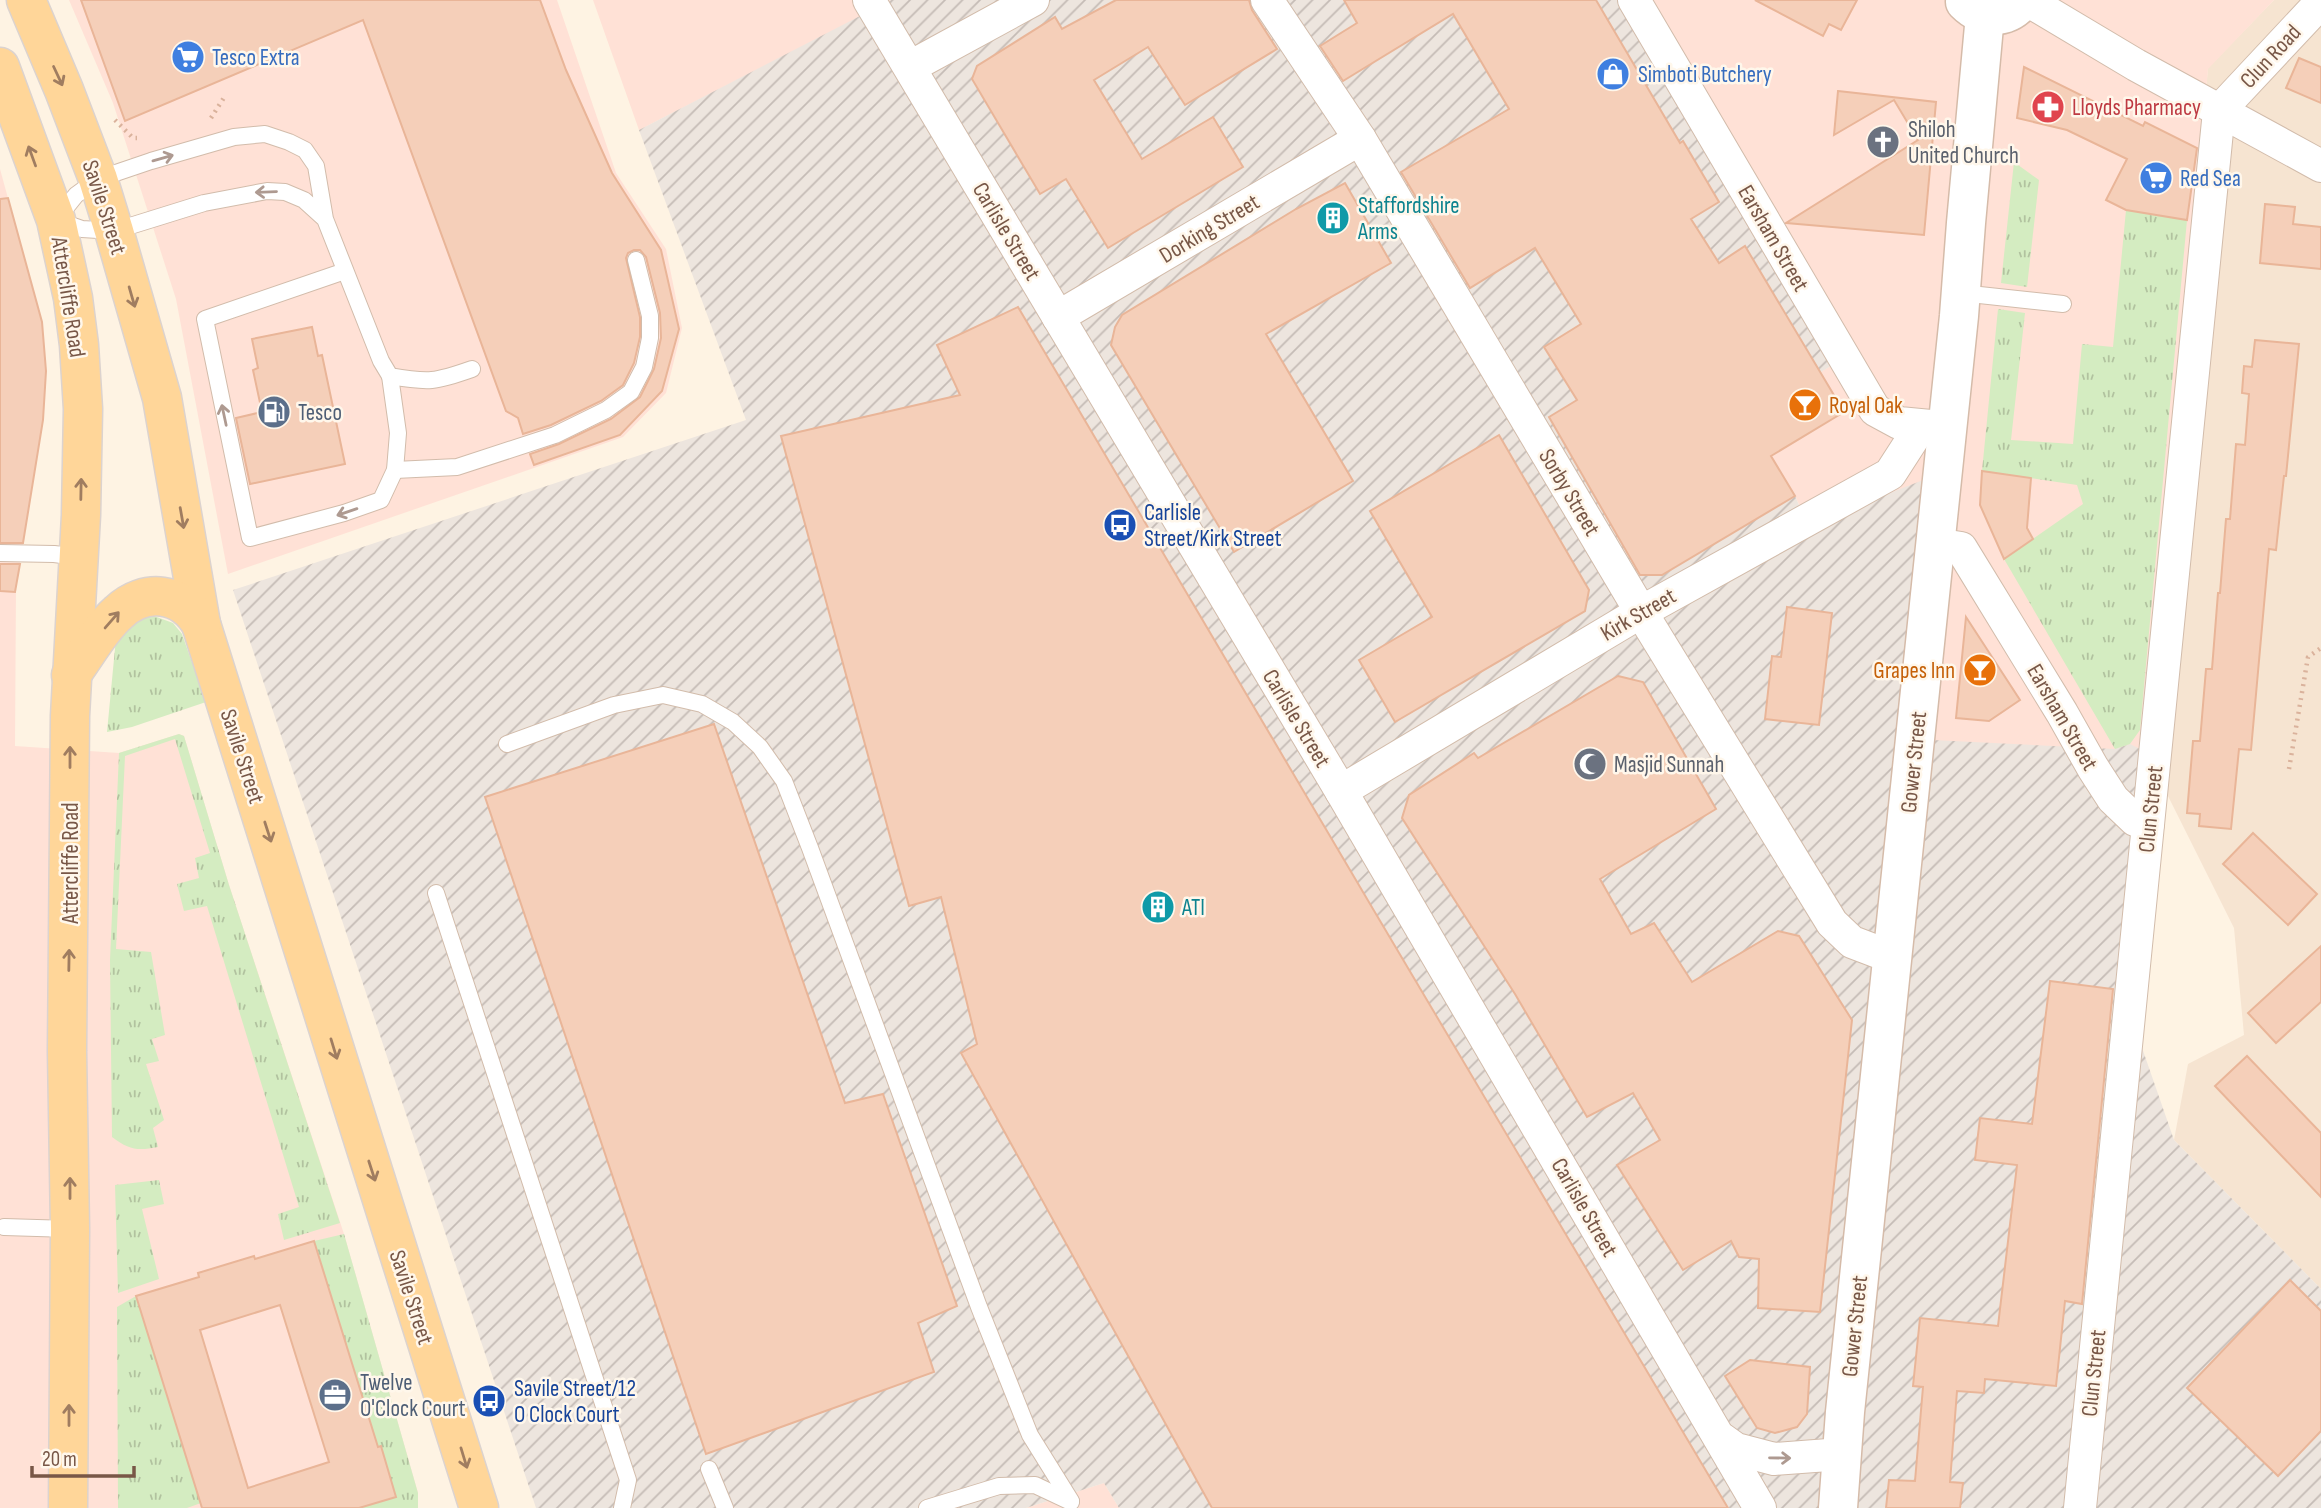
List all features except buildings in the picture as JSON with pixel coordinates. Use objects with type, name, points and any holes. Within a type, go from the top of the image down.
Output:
[{"type":"main road","name":"Savile Street","points":[[26,0],[98,179],[114,231],[162,398],[201,624],[479,1508]]},
{"type":"main road","points":[[1975,8],[1997,16],[2008,13],[2025,0]]},
{"type":"main road","name":"Gower Street","points":[[1838,1508],[1935,544],[1934,427],[1961,293],[1975,8]]},
{"type":"main road","points":[[0,67],[55,220]]},
{"type":"main road","name":"Attercliffe Road","points":[[55,220],[73,298],[79,345],[84,435],[71,675],[67,1051],[70,1229],[68,1508]]},
{"type":"main road","points":[[71,675],[110,621],[132,603],[155,597],[171,597],[188,607],[201,624]]},
{"type":"street","name":"Carlisle Street","points":[[869,0],[1341,791],[1760,1508]]},
{"type":"street","points":[[910,67],[1033,0]]},
{"type":"street","name":"Sorby Street","points":[[1267,0],[1360,139],[1641,611],[1832,923],[1853,942],[1894,958]]},
{"type":"street","name":"Earsham Street","points":[[1634,0],[1875,410],[1899,423],[1934,427]]},
{"type":"street","points":[[2025,0],[2321,166]]},
{"type":"street","name":"Clun Road","points":[[2219,111],[2321,2]]},
{"type":"street","name":"Clun Street","points":[[2080,1508],[2219,111]]},
{"type":"street","name":"Dorking Street","points":[[1058,317],[1360,139]]},
{"type":"street","name":"Kirk Street","points":[[1341,791],[1641,611],[1890,474],[1934,427]]},
{"type":"street","name":"Earsham Street","points":[[1935,544],[1961,548],[2113,799],[2135,820],[2148,824]]},
{"type":"street","points":[[1721,1439],[1736,1448],[1774,1459],[1842,1454]]},
{"type":"lane","points":[[325,219],[304,200],[285,192],[267,191],[204,204],[114,231],[82,229],[55,220],[76,195],[98,179],[234,137],[265,134],[289,142],[305,150],[316,166],[325,219],[381,361],[390,376],[398,432],[395,470],[381,500],[344,513],[250,538],[205,319],[345,271]]},
{"type":"lane","points":[[395,470],[457,467],[555,435],[606,410],[631,392],[644,367],[650,338],[650,316],[636,260]]},
{"type":"lane","points":[[1961,293],[2063,304]]},
{"type":"lane","points":[[390,376],[437,381],[472,369]]},
{"type":"lane","points":[[0,553],[78,557]]},
{"type":"lane","points":[[508,744],[614,705],[663,695],[702,704],[733,722],[760,747],[783,781],[810,848],[979,1307],[1030,1435],[1073,1505]]},
{"type":"lane","points":[[436,893],[628,1480],[622,1508]]},
{"type":"lane","points":[[4,1227],[70,1229]]},
{"type":"lane","points":[[709,1469],[726,1508]]},
{"type":"lane","points":[[927,1508],[999,1486],[1035,1485],[1073,1505]]},
{"type":"path","points":[[207,123],[225,96]]},
{"type":"path","points":[[108,112],[133,138],[147,139]]},
{"type":"path","points":[[2289,769],[2308,657],[2321,648]]},
{"type":"shaded area","points":[[69,0],[557,0],[616,173],[666,249],[682,328],[666,393],[623,437],[228,574],[176,299],[113,103]]},
{"type":"shaded area","points":[[593,0],[891,0],[892,1],[639,130]]},
{"type":"shaded area","points":[[891,0],[1634,0],[1844,358],[1748,416],[1795,496],[1808,525],[1936,475],[1912,739],[2114,749],[2130,744],[2146,752],[2122,990],[2174,1140],[2321,1289],[2321,1508],[1119,1508],[1104,1483],[1026,1508],[536,1508],[233,590],[746,420],[639,130]]},
{"type":"shaded area","points":[[1634,0],[2274,0],[2208,69],[2146,752],[1911,740],[1795,496],[1748,415],[1844,358]]},
{"type":"shaded area","points":[[2274,0],[2321,0],[2321,1289],[2174,1140],[2188,1064],[2244,1035],[2234,928],[2146,752],[2208,68]]},
{"type":"shaded area","points":[[0,169],[42,322],[46,371],[43,420],[16,587],[15,746],[119,753],[179,734],[184,736],[229,885],[344,1234],[418,1493],[418,1508],[0,1508]]},
{"type":"shaded area","points":[[1104,1483],[1119,1508],[1026,1508]]},
{"type":"green space","points":[[2014,162],[2039,180],[2027,287],[2001,283]]},
{"type":"green space","points":[[2126,210],[2187,220],[2140,730],[2130,744],[2115,749],[2004,559],[2083,504],[2077,485],[1982,471],[1998,309],[2025,313],[2011,440],[2073,444],[2082,344],[2113,347]]},
{"type":"green space","points":[[154,616],[173,623],[182,634],[206,702],[132,727],[107,732],[116,638],[140,617]]},
{"type":"green space","points":[[179,734],[184,736],[229,885],[340,1223],[284,1240],[278,1214],[299,1207],[207,906],[184,911],[177,884],[199,878],[195,858],[210,853],[175,739],[125,756],[116,949],[151,952],[165,1035],[152,1039],[159,1061],[146,1064],[164,1120],[153,1128],[158,1147],[134,1148],[112,1137],[110,960],[119,753]]},
{"type":"green space","points":[[159,1180],[164,1204],[142,1209],[159,1279],[118,1293],[115,1185]]},
{"type":"green space","points":[[344,1234],[418,1493],[418,1508],[359,1508],[396,1496],[381,1447],[375,1448],[314,1241]]},
{"type":"green space","points":[[136,1296],[201,1503],[187,1508],[118,1508],[117,1307]]},
{"type":"place","name":"Tesco Extra","points":[[188,57]]},
{"type":"place","name":"Simboti Butchery","points":[[1613,74]]},
{"type":"place","name":"Lloyds Pharmacy","points":[[2048,107]]},
{"type":"place","name":"Shiloh United Church","points":[[1883,142]]},
{"type":"place","name":"Red Sea","points":[[2156,178]]},
{"type":"place","name":"Staffordshire Arms","points":[[1333,218]]},
{"type":"place","name":"Royal Oak","points":[[1805,405]]},
{"type":"place","name":"Tesco","points":[[274,412]]},
{"type":"place","name":"Carlisle Street/Kirk Street","points":[[1120,525]]},
{"type":"place","name":"Grapes Inn","points":[[1980,670]]},
{"type":"place","name":"Masjid Sunnah","points":[[1590,764]]},
{"type":"place","name":"ATI","points":[[1158,907]]},
{"type":"place","name":"Twelve O'Clock Court","points":[[335,1395]]},
{"type":"place","name":"Savile Street/12 O Clock Court","points":[[489,1401]]}]
